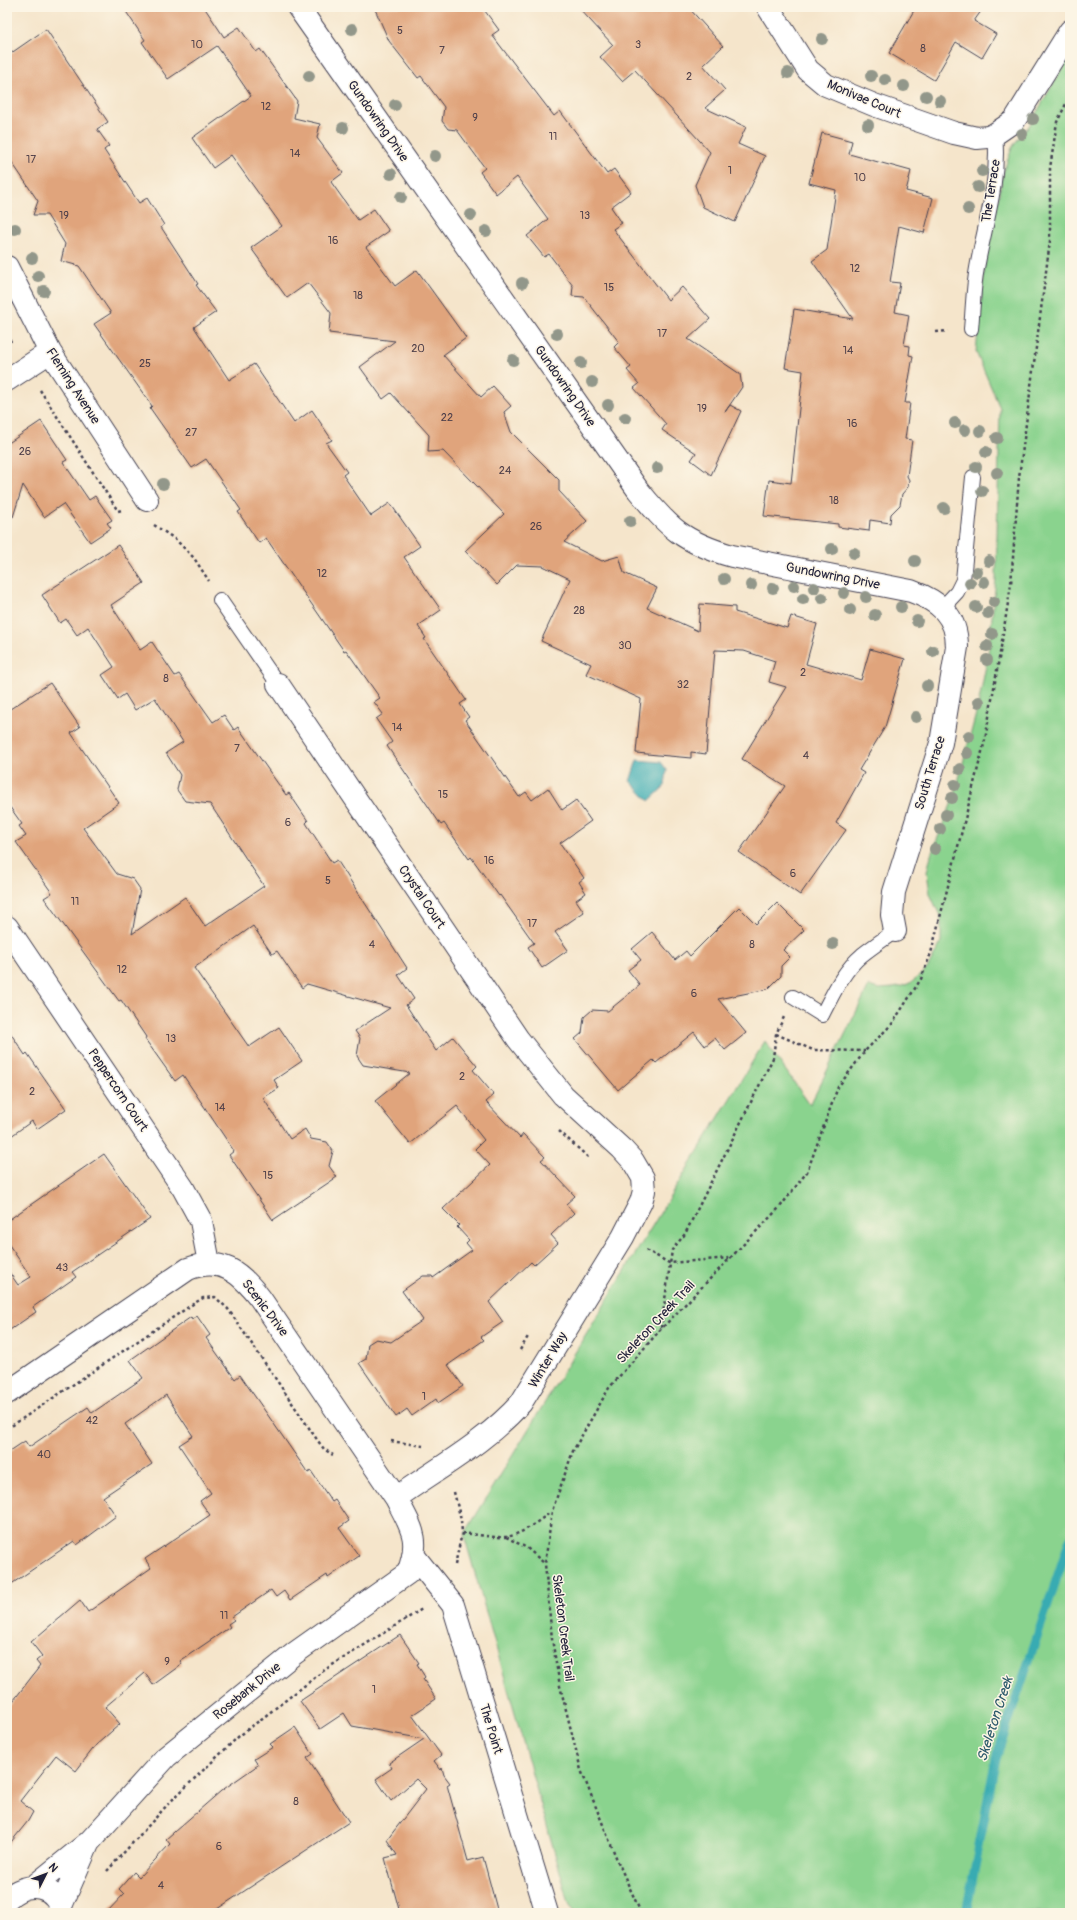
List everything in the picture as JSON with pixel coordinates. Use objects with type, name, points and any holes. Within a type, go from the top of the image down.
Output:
[{"type":"street","name":"Gundowring Drive","points":[[298,7],[638,490],[662,519],[684,538],[709,550],[732,556],[911,591],[929,598],[942,608]]},
{"type":"street","name":"Monivae Court","points":[[768,7],[808,70],[832,88],[874,105],[954,133],[977,138],[988,137],[995,134]]},
{"type":"street","points":[[995,134],[1014,121],[1070,31]]},
{"type":"street","name":"Fleming Avenue","points":[[7,267],[50,352],[147,500]]},
{"type":"street","points":[[7,380],[50,352]]},
{"type":"street","name":"South Terrace","points":[[895,932],[892,915],[894,892],[941,743],[957,647],[957,635],[954,625],[942,608]]},
{"type":"street","name":"Crystal Court","points":[[278,684],[518,1039],[562,1095],[622,1149],[633,1161],[643,1178]]},
{"type":"street","name":"Peppercorn Court","points":[[7,927],[183,1188],[201,1221],[209,1263]]},
{"type":"street","name":"Winter Way","points":[[396,1498],[488,1434],[508,1418],[521,1403],[623,1237],[641,1202],[644,1191],[643,1178]]},
{"type":"street","name":"Scenic Drive","points":[[7,1393],[182,1272],[198,1264],[219,1264],[231,1269],[250,1285],[396,1498],[413,1533],[414,1556]]},
{"type":"street","name":"The Point","points":[[414,1556],[453,1605],[547,1913]]},
{"type":"street","name":"Rosebank Drive","points":[[18,1890],[90,1841],[166,1757],[294,1653],[408,1574],[414,1556]]},
{"type":"street","name":"Rosebank Drive","points":[[62,1911],[90,1841]]},
{"type":"street","points":[[18,1890],[42,1888],[50,1892],[62,1911]]},
{"type":"lane","name":"The Terrace","points":[[971,329],[977,268],[994,191],[997,161],[995,134]]},
{"type":"lane","points":[[942,608],[957,592],[963,580],[973,477]]},
{"type":"lane","name":"Crystal Court","points":[[220,600],[278,684]]},
{"type":"lane","name":"South Terrace","points":[[793,997],[822,1015],[834,992],[850,968],[861,956],[895,932]]},
{"type":"path","points":[[7,334],[26,368],[118,511],[125,510]]},
{"type":"path","points":[[7,343],[11,341]]},
{"type":"path","points":[[152,523],[175,539],[194,558],[220,600]]},
{"type":"path","points":[[661,1329],[672,1250],[684,1234],[773,1058],[776,1034],[793,997]]},
{"type":"path","points":[[776,1034],[813,1050],[865,1051]]},
{"type":"path","points":[[556,1127],[590,1159]]},
{"type":"path","name":"Skeleton Creek Trail","points":[[641,1913],[618,1862],[581,1770],[560,1686],[551,1632],[545,1564],[552,1511],[573,1451],[609,1388],[661,1329],[780,1206],[806,1172],[820,1135]]},
{"type":"path","points":[[623,1237],[669,1263],[730,1258]]},
{"type":"path","points":[[7,1429],[193,1304],[203,1298],[215,1297],[228,1310],[324,1449],[334,1456],[347,1452],[360,1445],[383,1440],[423,1446],[426,1444]]},
{"type":"path","points":[[519,1352],[530,1334]]},
{"type":"path","points":[[438,1468],[453,1490],[458,1502],[462,1533],[505,1537],[527,1548],[545,1564]]},
{"type":"path","points":[[505,1537],[518,1533],[534,1525],[552,1511]]},
{"type":"path","points":[[104,1875],[170,1802],[238,1737],[326,1669],[428,1605],[443,1592]]},
{"type":"green space","points":[[1070,54],[1070,1913],[574,1913],[569,1903],[464,1535],[765,1041],[810,1105],[869,986],[880,989],[893,988],[912,982],[927,969],[941,943],[941,918],[930,894],[927,872],[931,855],[954,797],[978,706],[988,655],[996,579],[1000,408],[976,352],[985,263],[1004,170],[1012,148],[1029,126]]},
{"type":"water","points":[[637,760],[661,762],[667,770],[665,786],[649,801],[630,781]]},
{"type":"building","points":[[123,7],[204,7],[224,37],[239,27],[256,52],[260,49],[297,101],[294,118],[320,124],[317,138],[343,173],[331,182],[358,220],[374,209],[389,231],[366,247],[395,286],[417,270],[466,338],[443,355],[481,397],[493,386],[511,406],[504,412],[511,432],[559,480],[559,491],[587,521],[564,542],[602,561],[619,556],[624,573],[657,588],[647,608],[698,631],[700,604],[735,607],[735,612],[787,628],[791,616],[817,624],[806,664],[861,680],[870,649],[905,659],[885,727],[859,770],[864,773],[836,823],[846,830],[800,895],[739,852],[785,786],[742,759],[786,687],[769,682],[775,661],[744,651],[715,650],[706,754],[691,752],[691,758],[636,753],[641,699],[586,674],[591,664],[541,641],[570,579],[543,566],[517,565],[497,585],[465,551],[504,514],[443,451],[428,452],[429,435],[391,393],[383,399],[360,367],[395,341],[329,333],[331,313],[308,283],[287,298],[251,248],[282,226],[231,155],[213,168],[192,138],[251,96],[217,46],[168,79],[142,42],[145,40]]},
{"type":"building","points":[[374,7],[482,7],[499,30],[492,35],[554,116],[560,111],[607,174],[614,169],[631,192],[611,207],[622,223],[613,229],[668,300],[682,287],[710,319],[688,339],[740,374],[742,387],[725,412],[730,405],[741,411],[711,475],[691,460],[696,453],[662,430],[666,424],[634,388],[639,384],[627,370],[631,367],[614,347],[619,342],[584,297],[572,296],[573,286],[549,254],[544,257],[527,236],[548,219],[517,177],[496,194],[480,172],[485,168],[457,130],[448,129],[442,121],[444,107],[421,76],[418,78],[389,41]]},
{"type":"building","points":[[578,7],[688,7],[723,46],[703,65],[725,90],[705,108],[746,127],[738,144],[765,156],[735,222],[703,207],[695,185],[710,152],[635,70],[622,81],[600,57],[613,45]]},
{"type":"building","points":[[916,7],[984,7],[974,21],[996,34],[982,58],[956,42],[934,80],[889,53]]},
{"type":"building","points":[[46,29],[108,122],[97,129],[109,146],[104,150],[139,203],[147,198],[164,225],[161,227],[198,284],[196,285],[216,312],[194,327],[229,380],[254,364],[294,423],[312,410],[332,440],[326,443],[347,472],[343,475],[371,516],[390,503],[420,546],[404,557],[441,610],[418,626],[426,638],[424,639],[466,700],[460,704],[469,717],[465,720],[519,797],[526,792],[532,800],[548,788],[562,810],[576,800],[591,821],[560,843],[584,878],[579,882],[586,893],[576,900],[584,912],[555,932],[568,950],[542,968],[528,947],[534,943],[471,857],[469,859],[444,823],[441,825],[387,746],[392,742],[376,719],[383,714],[374,702],[380,698],[346,650],[344,651],[266,538],[259,543],[238,512],[241,510],[206,459],[192,468],[150,408],[152,406],[94,324],[111,313],[79,266],[61,261],[65,244],[47,215],[33,215],[38,201],[7,155],[7,56]]},
{"type":"building","points":[[822,133],[852,141],[849,154],[911,171],[906,191],[933,198],[924,233],[899,226],[890,282],[900,283],[895,312],[909,315],[904,345],[910,346],[909,355],[913,356],[905,403],[910,403],[905,439],[912,440],[907,476],[909,480],[908,487],[902,494],[900,505],[891,514],[890,523],[870,520],[869,531],[838,527],[838,524],[764,516],[769,480],[791,483],[803,371],[785,368],[794,309],[853,319],[812,261],[827,250],[836,190],[809,183]]},
{"type":"building","points":[[41,421],[67,460],[63,462],[89,500],[95,496],[112,520],[107,523],[111,528],[90,542],[63,504],[44,517],[23,485],[13,517],[7,517],[7,444]]},
{"type":"building","points":[[118,545],[144,583],[111,605],[140,650],[152,642],[175,676],[179,674],[213,722],[224,715],[234,730],[238,727],[286,795],[289,793],[308,821],[306,823],[332,863],[337,860],[407,968],[398,975],[414,999],[406,1005],[436,1051],[453,1037],[477,1066],[473,1070],[494,1095],[486,1102],[520,1138],[523,1134],[545,1157],[541,1160],[575,1196],[566,1204],[574,1213],[551,1235],[558,1243],[534,1265],[531,1262],[489,1302],[503,1322],[481,1337],[484,1340],[448,1365],[463,1386],[438,1403],[436,1399],[412,1416],[407,1409],[396,1417],[359,1363],[366,1359],[368,1344],[376,1339],[391,1342],[423,1320],[402,1291],[423,1276],[432,1276],[433,1278],[472,1250],[466,1243],[469,1240],[457,1227],[459,1225],[443,1209],[490,1165],[475,1149],[484,1140],[457,1106],[410,1144],[375,1101],[410,1073],[363,1065],[357,1056],[360,1038],[355,1031],[390,1008],[307,984],[302,988],[277,951],[272,954],[253,926],[194,968],[249,1047],[279,1027],[302,1061],[274,1080],[279,1088],[263,1098],[290,1139],[305,1129],[311,1139],[327,1142],[333,1151],[329,1166],[337,1177],[273,1220],[229,1155],[234,1151],[183,1075],[175,1081],[145,1039],[146,1037],[121,1000],[119,1001],[44,898],[52,893],[16,842],[26,836],[19,826],[22,824],[7,803],[7,711],[50,683],[80,727],[71,733],[119,803],[83,828],[117,874],[133,879],[140,889],[132,934],[185,897],[205,926],[264,886],[210,804],[185,801],[177,790],[180,775],[166,753],[183,742],[155,698],[135,710],[125,694],[118,699],[102,675],[114,667],[88,627],[77,635],[66,619],[60,623],[42,595]]},
{"type":"building","points":[[777,903],[804,930],[783,950],[790,957],[781,966],[781,976],[768,989],[718,999],[746,1033],[725,1050],[715,1038],[705,1046],[694,1032],[656,1063],[653,1060],[618,1090],[575,1039],[582,1033],[584,1017],[592,1010],[608,1011],[640,985],[628,970],[641,960],[632,949],[652,932],[675,960],[686,951],[690,956],[739,907],[756,924]]},
{"type":"building","points":[[7,1028],[25,1055],[27,1053],[66,1109],[37,1129],[32,1121],[7,1139]]},
{"type":"building","points":[[104,1154],[150,1219],[72,1272],[76,1277],[33,1307],[36,1312],[7,1332],[7,1269],[18,1285],[31,1277],[7,1242],[7,1221]]},
{"type":"building","points":[[197,1316],[210,1335],[206,1338],[235,1379],[240,1375],[308,1473],[311,1471],[332,1502],[335,1500],[349,1521],[339,1528],[359,1556],[328,1578],[327,1575],[290,1600],[284,1591],[276,1597],[271,1590],[232,1617],[234,1620],[228,1624],[230,1627],[180,1661],[182,1664],[153,1685],[145,1673],[105,1707],[120,1724],[96,1745],[76,1771],[56,1755],[20,1801],[33,1812],[28,1821],[7,1847],[7,1709],[40,1666],[36,1661],[42,1656],[31,1642],[80,1600],[88,1612],[151,1568],[145,1559],[210,1515],[200,1501],[211,1493],[179,1445],[193,1436],[166,1395],[125,1424],[152,1464],[103,1497],[116,1516],[77,1545],[74,1541],[7,1587],[7,1453],[25,1441],[29,1447],[88,1407],[92,1413],[143,1378],[130,1360],[191,1317],[192,1319]]},
{"type":"building","points":[[400,1635],[419,1663],[417,1664],[425,1677],[423,1679],[436,1699],[412,1715],[441,1755],[434,1761],[441,1770],[442,1768],[444,1775],[450,1783],[447,1785],[468,1861],[483,1857],[498,1913],[400,1913],[385,1858],[397,1855],[387,1840],[426,1789],[416,1779],[391,1801],[376,1779],[392,1768],[389,1763],[424,1739],[352,1726],[344,1713],[320,1729],[300,1701]]},
{"type":"building","points":[[295,1727],[313,1754],[307,1758],[349,1822],[211,1913],[106,1913],[124,1894],[119,1889],[134,1872],[139,1877],[170,1844],[166,1839],[221,1791],[258,1765],[254,1759],[273,1747],[270,1744]]},
{"type":"waterway","name":"Skeleton Creek","points":[[966,1913],[996,1758],[1070,1539]]}]
